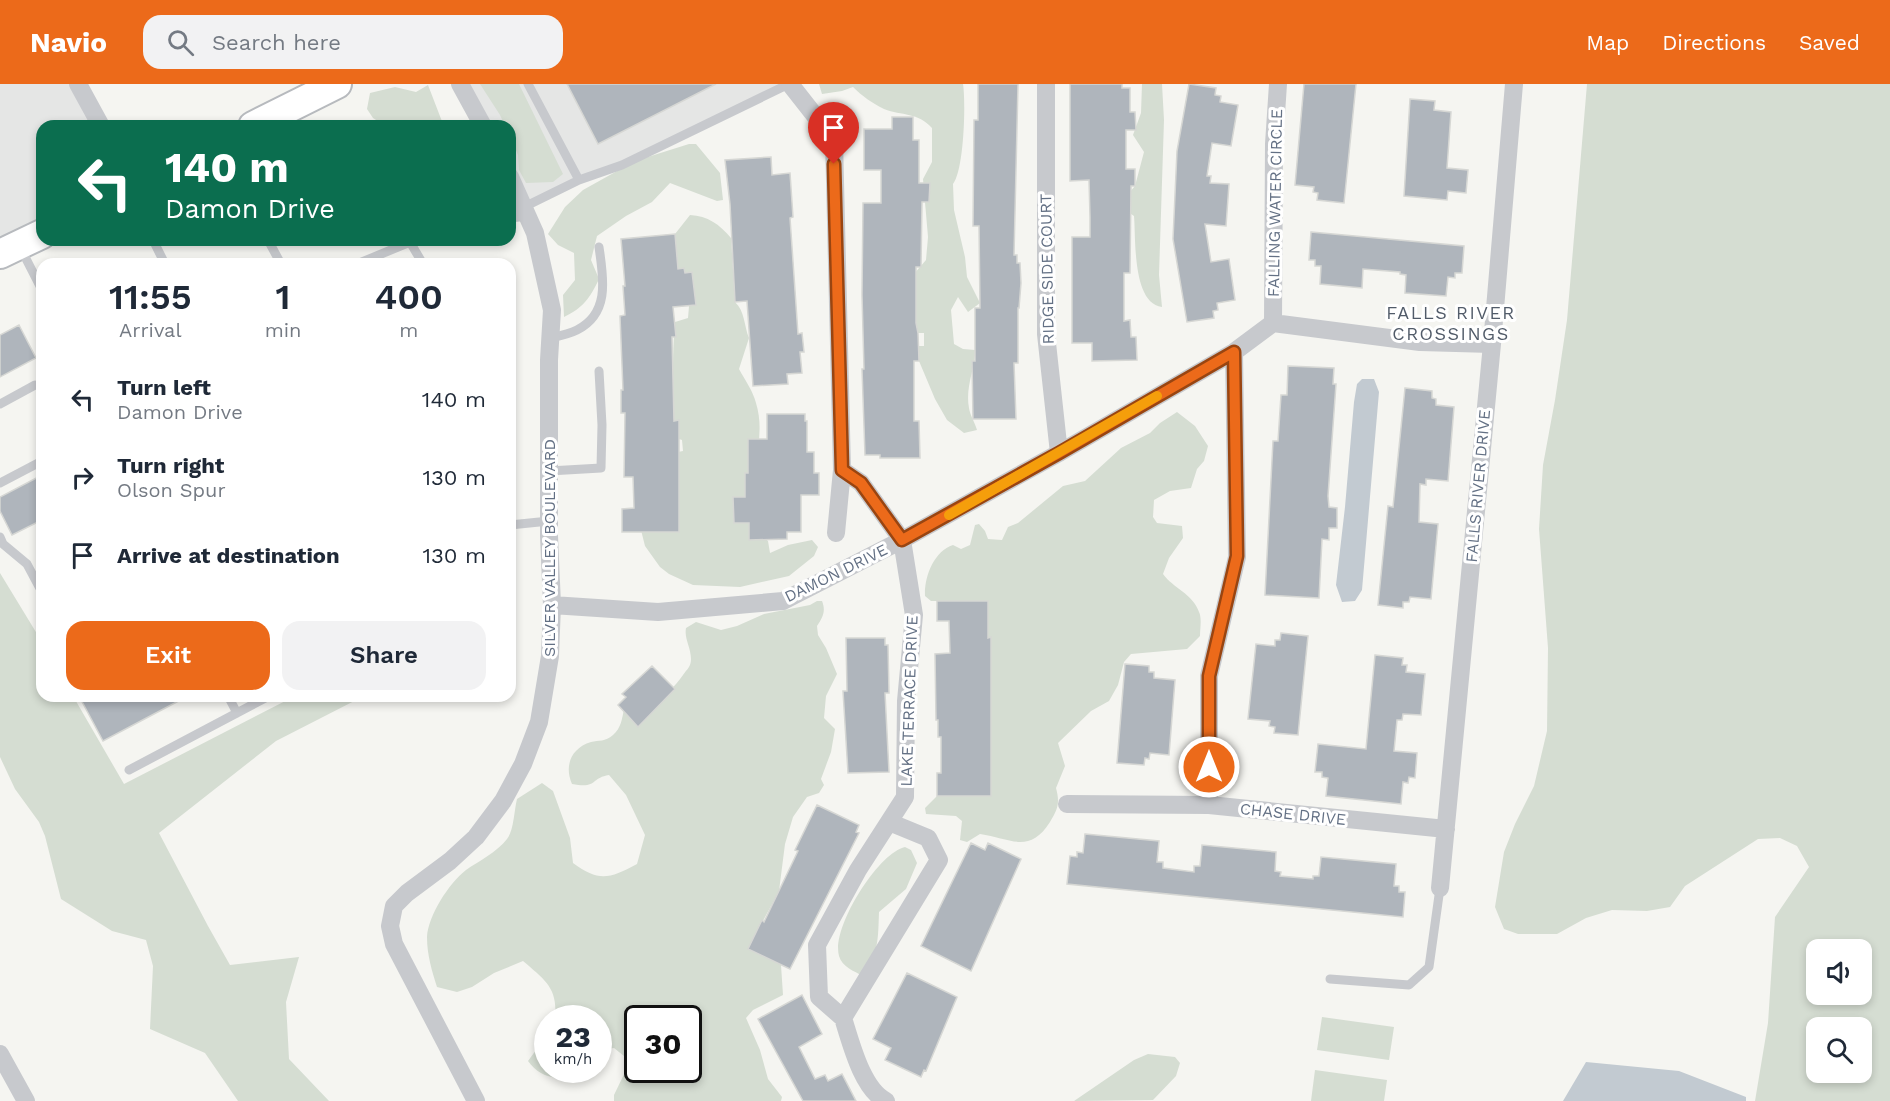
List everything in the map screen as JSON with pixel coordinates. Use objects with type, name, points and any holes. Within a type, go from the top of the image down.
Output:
[{"type":"main road","points":[[265,120],[337,84]]},
{"type":"street","points":[[78,84],[98,120]]},
{"type":"street","points":[[460,84],[480,120]]},
{"type":"street","points":[[789,84],[834,141],[842,470],[836,533]]},
{"type":"street","name":"RIDGE SIDE COURT","points":[[1046,84],[1047,334],[1059,453]]},
{"type":"street","name":"FALLING WATER CIRCLE","points":[[1274,322],[1274,144],[1278,84]]},
{"type":"street","name":"FALLS RIVER DRIVE","points":[[1440,888],[1492,344],[1514,84]]},
{"type":"street","name":"SILVER VALLEY BOULEVARD","points":[[476,1101],[394,944],[390,915],[394,906],[407,893],[450,861],[476,837],[503,801],[523,764],[539,723],[550,656],[552,605],[549,471],[552,310],[535,233],[521,213],[516,197]]},
{"type":"street","points":[[1274,322],[1420,342],[1492,344]]},
{"type":"street","name":"DAMON DRIVE","points":[[552,605],[658,612],[783,600],[902,540],[1059,453],[1234,352],[1274,322]]},
{"type":"street","points":[[1209,805],[1209,676],[1237,556],[1234,352]]},
{"type":"street","points":[[842,470],[861,483],[902,540]]},
{"type":"street","name":"LAKE TERRACE DRIVE","points":[[843,1018],[819,997],[817,945],[858,870],[905,797],[906,701],[914,615],[902,540]]},
{"type":"street","name":"CHASE DRIVE","points":[[1067,804],[1209,805],[1446,829]]},
{"type":"street","points":[[880,1099],[854,1054],[843,1018],[939,860],[928,838],[889,822]]},
{"type":"street","points":[[0,1054],[26,1101]]},
{"type":"lane","points":[[528,84],[579,180]]},
{"type":"lane","points":[[521,213],[579,180],[622,165],[789,84]]},
{"type":"lane","points":[[20,244],[36,277]]},
{"type":"lane","points":[[372,258],[401,246]]},
{"type":"lane","points":[[550,338],[578,330],[596,313],[602,301],[604,281],[599,246]]},
{"type":"lane","points":[[549,471],[601,468],[602,425],[599,371]]},
{"type":"lane","points":[[0,404],[35,385]]},
{"type":"lane","points":[[0,483],[36,464]]},
{"type":"lane","points":[[516,524],[549,521]]},
{"type":"lane","points":[[0,537],[3,544],[27,564],[36,581]]},
{"type":"lane","points":[[231,702],[237,713]]},
{"type":"lane","points":[[129,770],[258,702]]},
{"type":"lane","points":[[1330,979],[1409,985],[1429,967],[1440,888]]},
{"type":"shaded area","points":[[0,84],[78,84],[98,120],[36,120],[36,237],[0,254]]},
{"type":"shaded area","points":[[460,84],[789,84],[524,207],[516,190],[516,120],[480,120]]},
{"type":"shaded area","points":[[480,84],[519,84],[563,174],[553,182],[526,183],[519,170],[516,150],[516,120],[502,120]]},
{"type":"shaded area","points":[[819,84],[963,84],[963,136],[960,165],[953,184],[954,210],[965,257],[967,277],[980,303],[968,312],[958,297],[951,310],[954,344],[963,349],[975,350],[968,401],[977,430],[964,433],[947,420],[935,399],[919,361],[919,346],[924,346],[924,333],[917,333],[907,282],[926,260],[928,237],[923,179],[932,162],[932,128],[921,119],[884,109],[853,87],[822,94]]},
{"type":"shaded area","points":[[1142,84],[1162,84],[1164,120],[1159,275],[1162,307],[1152,303],[1140,283],[1134,216],[1121,207],[1122,201],[1135,186],[1144,152],[1133,135],[1141,113]]},
{"type":"shaded area","points":[[1587,84],[1890,84],[1890,1101],[1755,1101],[1768,1023],[1775,917],[1809,867],[1797,846],[1780,838],[1758,839],[1685,886],[1670,907],[1647,911],[1612,910],[1586,918],[1557,934],[1518,934],[1504,929],[1495,907],[1504,852],[1534,786],[1547,731],[1548,648],[1539,529],[1543,465],[1567,320]]},
{"type":"shaded area","points":[[428,85],[441,120],[376,120],[367,109],[370,93],[395,87],[416,92]]},
{"type":"shaded area","points":[[689,144],[696,144],[720,173],[723,200],[717,201],[670,183],[652,202],[597,236],[591,260],[599,279],[585,302],[564,317],[563,295],[575,280],[574,253],[558,245],[548,234],[565,207],[583,190],[635,161]]},
{"type":"shaded area","points":[[690,215],[713,222],[731,238],[735,302],[743,314],[749,338],[739,369],[755,399],[760,428],[757,453],[743,502],[755,530],[768,541],[770,553],[788,545],[812,540],[818,547],[814,556],[789,576],[740,587],[693,585],[669,574],[660,567],[645,546],[640,526],[678,452],[683,451],[682,440],[679,439],[678,421],[674,421],[674,334],[675,322],[688,318],[692,272],[685,273],[684,268],[678,269],[675,234]]},
{"type":"shaded area","points":[[1362,379],[1374,379],[1379,392],[1362,590],[1355,601],[1342,602],[1336,585],[1354,402],[1357,384]]},
{"type":"shaded area","points":[[1177,412],[1195,426],[1208,446],[1204,461],[1197,469],[1191,488],[1170,491],[1154,500],[1153,517],[1157,523],[1182,526],[1183,538],[1169,558],[1163,574],[1196,606],[1200,617],[1200,636],[1187,649],[1131,654],[1124,662],[1118,685],[1109,701],[1091,711],[1058,743],[1065,766],[1056,788],[1058,802],[1056,809],[1042,832],[1027,841],[1018,842],[980,834],[967,842],[960,840],[962,821],[956,816],[926,814],[925,808],[937,796],[991,796],[991,638],[988,638],[988,601],[931,601],[925,596],[925,589],[931,566],[946,548],[953,545],[961,549],[970,545],[975,525],[979,524],[988,539],[1002,540],[1008,527],[1018,523],[1063,486],[1085,481],[1121,448],[1150,433]]},
{"type":"shaded area","points":[[0,573],[36,632],[36,702],[76,702],[124,784],[283,702],[352,702],[276,741],[159,833],[230,965],[299,957],[286,1002],[289,1059],[329,1101],[238,1101],[205,1053],[150,1029],[153,966],[146,940],[112,931],[61,899],[45,836],[39,822],[15,789],[0,757]]},
{"type":"shaded area","points":[[822,601],[824,611],[817,626],[818,635],[837,674],[826,696],[824,718],[835,729],[831,752],[821,779],[824,785],[819,793],[807,797],[793,817],[785,844],[779,891],[748,949],[781,965],[783,995],[753,1010],[746,1018],[760,1050],[768,1079],[782,1097],[781,1101],[614,1101],[614,1095],[624,1074],[624,1083],[702,1083],[702,1005],[624,1005],[624,1056],[612,1048],[612,1005],[555,1005],[552,992],[544,979],[523,961],[494,973],[472,987],[457,992],[437,987],[427,944],[428,929],[440,900],[459,876],[507,839],[517,799],[542,783],[553,791],[570,838],[573,863],[597,876],[619,873],[637,864],[645,835],[626,795],[609,775],[586,785],[572,784],[569,771],[571,758],[584,745],[605,740],[613,735],[622,720],[624,709],[664,695],[676,684],[691,662],[686,628],[696,622],[721,630],[737,626],[764,614]]},
{"type":"shaded area","points":[[905,847],[911,850],[917,863],[906,889],[879,912],[875,952],[863,976],[843,963],[839,956],[838,944],[842,928],[849,911],[870,877],[894,852]]},
{"type":"shaded area","points":[[1322,1017],[1394,1027],[1389,1060],[1317,1050]]},
{"type":"shaded area","points":[[534,1053],[534,1068],[528,1061]]},
{"type":"shaded area","points":[[1148,1054],[1175,1057],[1180,1063],[1176,1076],[1153,1100],[1074,1101],[1134,1060]]},
{"type":"shaded area","points":[[1586,1062],[1679,1071],[1746,1097],[1746,1101],[1563,1101]]},
{"type":"shaded area","points":[[1315,1070],[1387,1080],[1384,1101],[1311,1101]]},
{"type":"building","points":[[567,84],[716,84],[598,144]]},
{"type":"building","points":[[978,84],[1018,84],[1014,255],[1017,255],[1017,263],[1020,263],[1021,283],[1018,308],[1018,363],[1014,363],[1016,419],[973,419],[972,361],[975,361],[975,308],[980,308],[979,226],[973,226],[974,120],[978,120]]},
{"type":"building","points":[[1070,84],[1122,84],[1122,88],[1130,88],[1130,112],[1135,112],[1136,130],[1126,130],[1126,169],[1135,169],[1135,186],[1131,186],[1130,273],[1124,273],[1124,321],[1130,320],[1131,337],[1136,337],[1137,360],[1092,361],[1092,343],[1072,343],[1072,237],[1090,237],[1090,217],[1089,180],[1070,181]]},
{"type":"building","points":[[1189,84],[1216,88],[1215,95],[1221,96],[1220,102],[1238,105],[1231,146],[1212,143],[1207,176],[1211,176],[1210,183],[1229,184],[1226,226],[1205,224],[1211,262],[1229,259],[1235,300],[1217,303],[1218,310],[1213,311],[1214,318],[1187,322],[1173,239],[1177,151]]},
{"type":"building","points":[[1304,84],[1356,84],[1344,203],[1317,200],[1318,193],[1313,192],[1314,187],[1295,185]]},
{"type":"building","points":[[1410,99],[1435,101],[1434,110],[1451,112],[1447,168],[1468,170],[1466,193],[1448,191],[1447,200],[1404,196]]},
{"type":"building","points":[[892,117],[913,117],[913,140],[919,140],[919,183],[930,183],[929,202],[922,202],[921,267],[916,267],[919,361],[914,361],[914,421],[919,421],[920,458],[880,458],[880,455],[865,455],[862,369],[864,369],[863,203],[881,203],[881,170],[864,170],[864,129],[892,129]]},
{"type":"building","points":[[771,157],[772,175],[790,173],[793,217],[790,218],[798,334],[802,333],[804,352],[800,352],[802,373],[787,374],[788,384],[753,386],[747,301],[735,302],[730,204],[725,160]]},
{"type":"building","points":[[1311,232],[1464,246],[1462,273],[1455,273],[1455,278],[1448,277],[1446,296],[1405,293],[1406,275],[1400,272],[1363,269],[1362,288],[1320,284],[1321,266],[1315,266],[1315,260],[1309,260]]},
{"type":"building","points":[[675,234],[678,269],[684,268],[685,273],[692,272],[696,305],[673,307],[676,337],[672,337],[674,421],[679,420],[679,532],[622,532],[622,509],[634,508],[633,477],[624,477],[625,413],[621,413],[621,390],[623,390],[620,316],[625,315],[623,286],[625,286],[621,239]]},
{"type":"building","points":[[19,325],[36,358],[0,377],[0,335]]},
{"type":"building","points":[[1288,366],[1334,368],[1333,384],[1336,384],[1328,496],[1329,507],[1337,508],[1337,528],[1329,528],[1329,540],[1322,539],[1319,598],[1265,595],[1273,441],[1278,441],[1281,395],[1287,395]]},
{"type":"building","points":[[1405,388],[1432,391],[1432,398],[1436,399],[1436,405],[1454,407],[1448,481],[1426,479],[1426,485],[1420,484],[1419,522],[1438,524],[1431,599],[1410,597],[1409,602],[1403,602],[1403,608],[1378,605],[1388,506],[1393,507]]},
{"type":"building","points":[[767,414],[805,414],[807,452],[814,452],[814,473],[819,473],[819,495],[801,495],[801,532],[787,532],[787,539],[749,540],[749,523],[734,523],[733,497],[745,497],[748,439],[767,439]]},
{"type":"building","points":[[36,478],[36,523],[12,535],[0,511],[0,497]]},
{"type":"building","points":[[937,601],[988,601],[988,638],[991,637],[991,796],[937,796],[937,773],[941,773],[941,737],[938,737],[938,720],[936,720],[935,654],[950,653],[949,621],[937,621]]},
{"type":"building","points":[[1281,633],[1308,636],[1298,735],[1274,733],[1275,727],[1269,726],[1270,721],[1248,719],[1256,644],[1275,646],[1275,640],[1280,640]]},
{"type":"building","points":[[846,638],[885,638],[885,645],[888,645],[889,693],[885,693],[889,772],[848,773],[843,691],[847,691]]},
{"type":"building","points":[[1375,655],[1403,658],[1402,665],[1407,665],[1406,672],[1425,674],[1421,715],[1403,714],[1402,720],[1397,720],[1394,751],[1417,753],[1415,778],[1409,777],[1408,783],[1403,782],[1401,804],[1326,796],[1328,778],[1322,777],[1322,772],[1315,772],[1318,744],[1366,749]]},
{"type":"building","points":[[1125,664],[1149,666],[1149,672],[1154,672],[1154,678],[1175,680],[1169,755],[1150,753],[1149,759],[1145,758],[1144,765],[1117,763]]},
{"type":"building","points":[[652,666],[675,689],[638,727],[618,705],[626,697],[622,694]]},
{"type":"building","points":[[82,702],[177,702],[103,741]]},
{"type":"building","points":[[817,805],[859,825],[856,832],[859,833],[790,969],[748,949],[762,920],[764,922]]},
{"type":"building","points":[[1085,834],[1159,841],[1157,862],[1163,862],[1163,868],[1194,872],[1194,866],[1200,866],[1202,845],[1276,852],[1275,871],[1281,872],[1280,876],[1313,879],[1313,876],[1319,876],[1321,857],[1396,864],[1394,886],[1399,886],[1399,892],[1405,892],[1403,917],[1067,884],[1070,856],[1077,857],[1077,852],[1083,853]]},
{"type":"building","points":[[971,843],[985,850],[988,843],[1021,859],[971,971],[921,946]]},
{"type":"building","points":[[907,973],[957,997],[926,1071],[924,1070],[921,1077],[885,1060],[891,1048],[873,1039]]},
{"type":"building","points":[[802,995],[822,1034],[799,1047],[815,1079],[825,1075],[828,1081],[842,1074],[856,1101],[803,1101],[758,1019]]},
{"type":"slow traffic","points":[[949,515],[1157,396]]},
{"type":"district","name":"FALLS RIVER CROSSINGS","points":[[1451,322]]},
{"type":"route","points":[[834,164],[842,470],[861,483],[902,540],[1234,352],[1237,556],[1212,655],[1209,676],[1209,767]]}]
